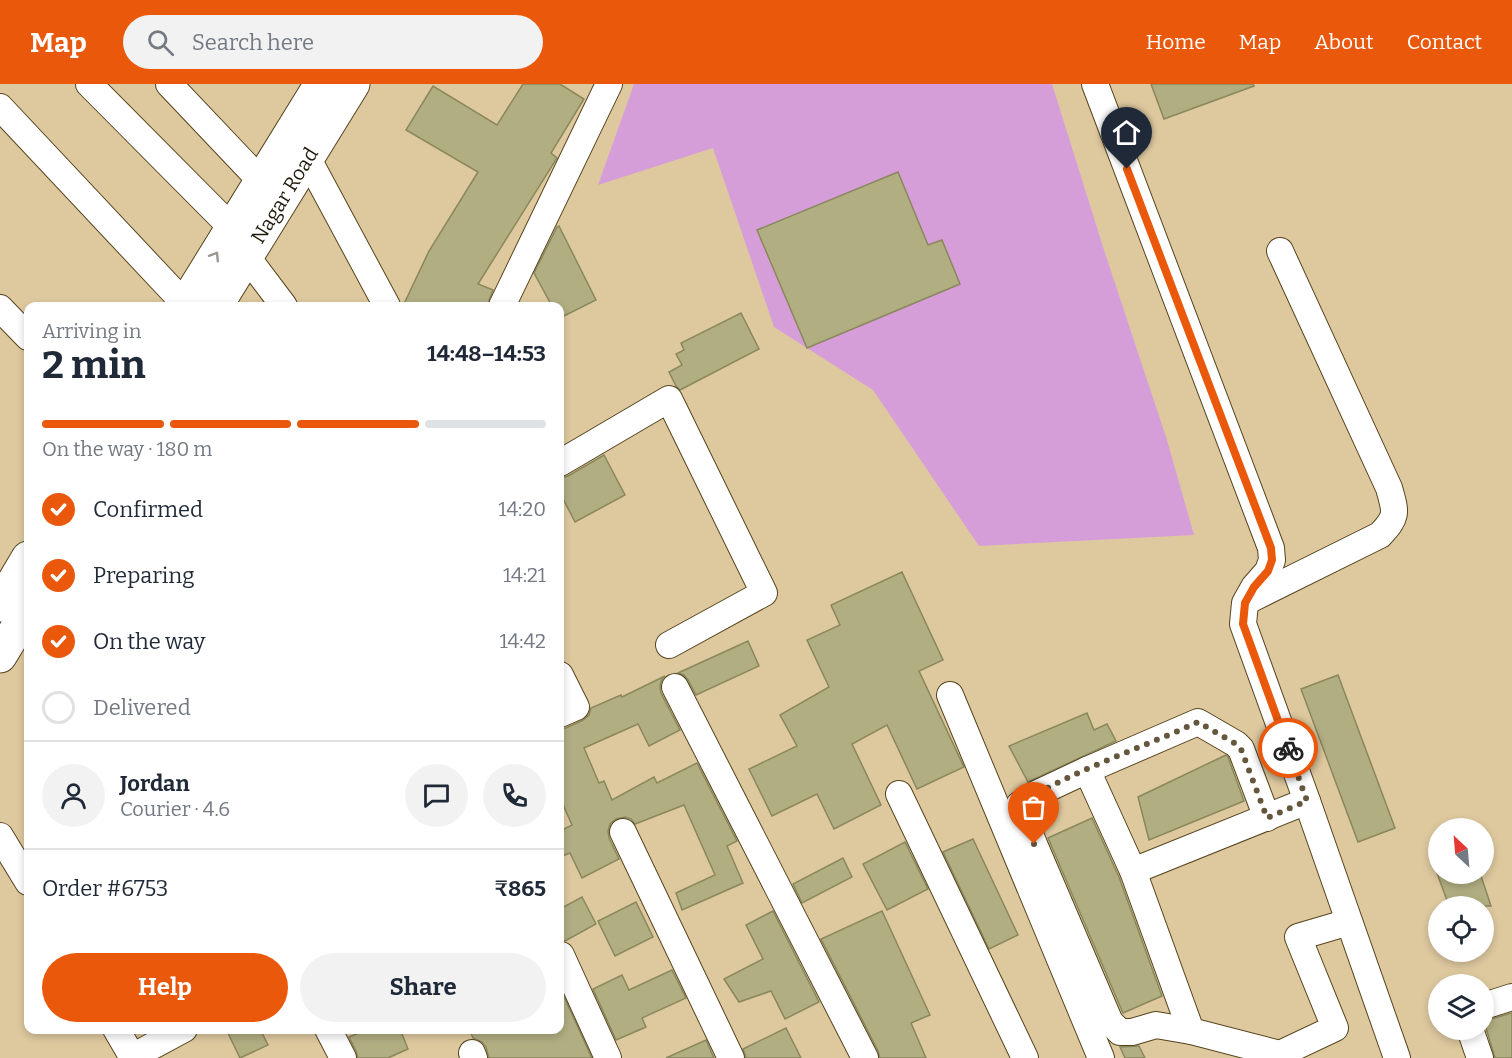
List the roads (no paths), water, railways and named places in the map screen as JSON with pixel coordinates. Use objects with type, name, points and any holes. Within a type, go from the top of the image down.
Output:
[{"type":"highway","name":"Nagar Road","points":[[196,302],[232,228],[321,84]]},
{"type":"highway","name":"Nagar Road","points":[[198,302],[247,257],[353,84]]},
{"type":"highway","points":[[0,605],[24,565]]},
{"type":"highway","points":[[0,656],[24,617]]},
{"type":"street","points":[[89,84],[232,228]]},
{"type":"street","points":[[169,84],[261,181]]},
{"type":"street","points":[[504,302],[609,84]]},
{"type":"street","points":[[1095,84],[1271,548],[1272,560],[1268,571],[1254,587],[1245,603],[1243,624],[1396,1058]]},
{"type":"street","points":[[0,107],[192,302]]},
{"type":"street","points":[[308,159],[385,302]]},
{"type":"street","points":[[1245,603],[1380,535],[1392,522],[1395,509],[1389,488],[1280,251]]},
{"type":"street","points":[[247,257],[281,302]]},
{"type":"street","points":[[0,308],[24,333]]},
{"type":"street","points":[[564,461],[669,399],[764,593],[669,645]]},
{"type":"street","points":[[564,683],[576,707],[564,712]]},
{"type":"street","points":[[675,687],[865,1058]]},
{"type":"street","points":[[950,695],[1101,1058]]},
{"type":"street","points":[[1267,818],[1241,749],[1198,722],[1087,770],[1036,794],[1019,805],[1110,1022],[1120,1032],[1132,1032],[1156,1025],[1191,1031],[1280,1054],[1335,1028],[1298,937],[1349,922]]},
{"type":"street","points":[[1087,770],[1133,871],[1191,1031]]},
{"type":"street","points":[[899,794],[1025,1058]]},
{"type":"street","points":[[1133,871],[1307,801]]},
{"type":"street","points":[[623,832],[731,1058]]},
{"type":"street","points":[[0,836],[24,875]]},
{"type":"street","points":[[564,962],[608,1058]]},
{"type":"street","points":[[1494,1003],[1512,997]]},
{"type":"street","points":[[119,1034],[133,1057],[175,1034]]},
{"type":"street","points":[[331,1034],[343,1058]]},
{"type":"street","points":[[1474,1040],[1480,1058]]}]
